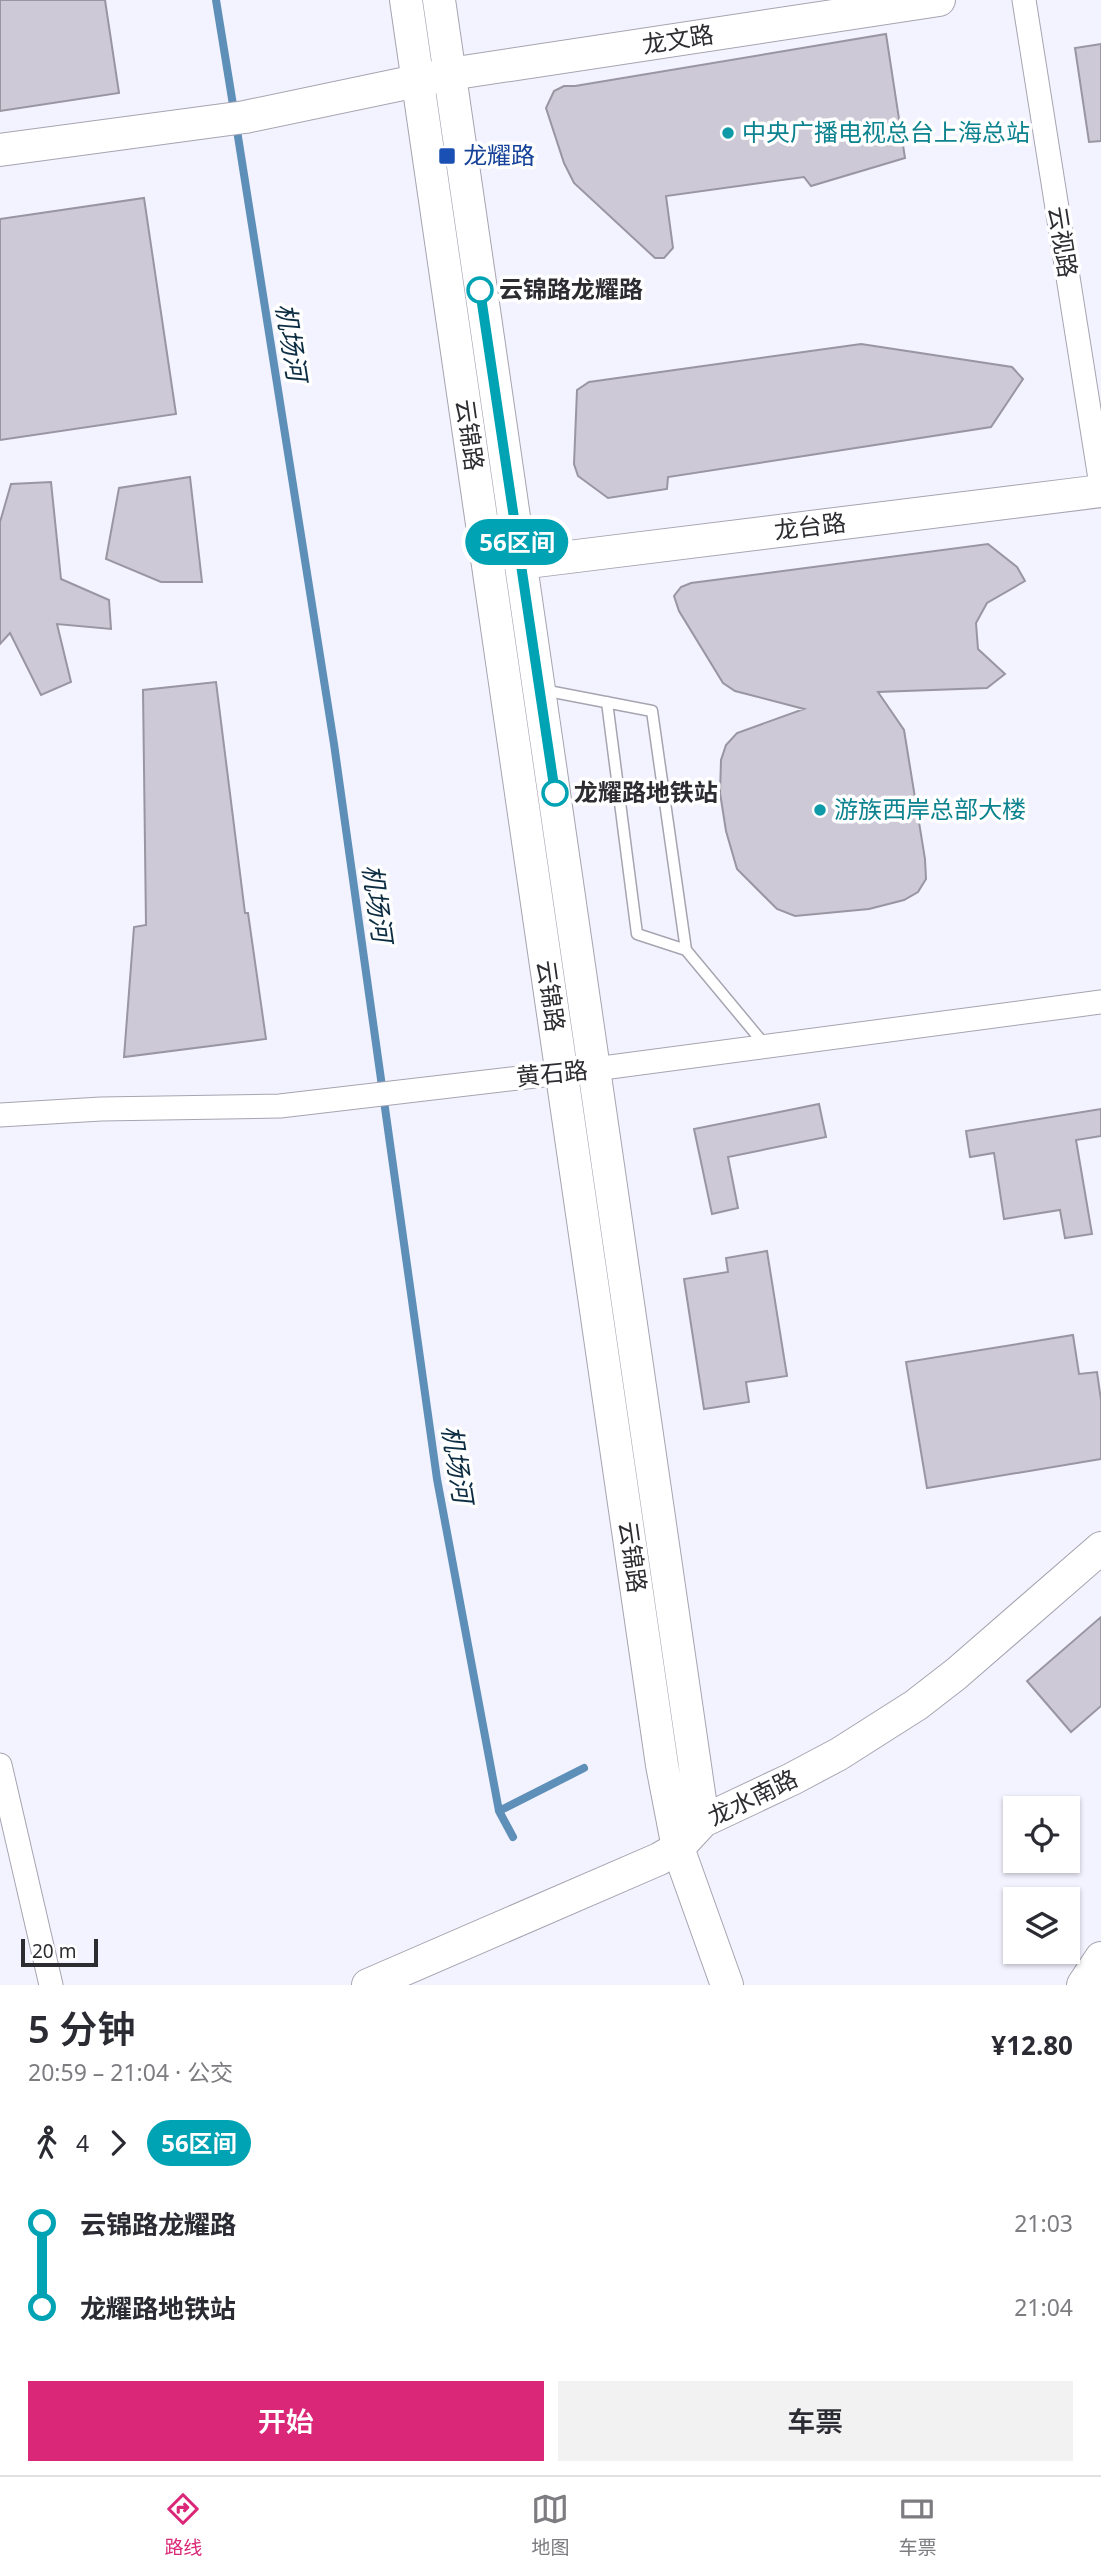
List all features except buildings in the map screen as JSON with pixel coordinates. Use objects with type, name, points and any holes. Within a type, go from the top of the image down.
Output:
[{"type":"main road","name":"云锦路","points":[[406,0],[662,1765],[678,1848],[727,1985]]},
{"type":"main road","name":"云锦路","points":[[439,0],[703,1821]]},
{"type":"main road","name":"龙文路","points":[[0,150],[235,118],[450,74],[939,0]]},
{"type":"main road","name":"龙台路","points":[[520,563],[1101,491]]},
{"type":"main road","name":"龙水南路","points":[[368,1985],[659,1859],[678,1848],[703,1821],[839,1754],[907,1711],[956,1674],[1101,1548]]},
{"type":"main road","points":[[1083,1985],[1101,1958]]},
{"type":"street","name":"云视路","points":[[1024,0],[1101,485]]},
{"type":"street","name":"黄石路","points":[[0,1115],[101,1109],[280,1106],[595,1069],[1101,1002]]},
{"type":"street","points":[[0,1766],[51,1985]]},
{"type":"lane","points":[[540,689],[652,711],[686,950],[765,1045]]},
{"type":"lane","points":[[607,702],[637,934],[686,950]]},
{"type":"waterway","name":"机场河","points":[[216,0],[234,111]]},
{"type":"waterway","name":"机场河","points":[[236,124],[334,744],[437,1479],[499,1811],[513,1837]]},
{"type":"waterway","name":"机场河","points":[[499,1811],[584,1768]]},
{"type":"bus line","name":"56区间","points":[[480,290],[555,793]]},
{"type":"place","name":"中央广播电视总台上海总站","points":[[728,133]]},
{"type":"place","name":"龙耀路","points":[[447,156]]},
{"type":"place","name":"云锦路龙耀路","points":[[480,290]]},
{"type":"place","name":"龙耀路地铁站","points":[[555,793]]},
{"type":"place","name":"游族西岸总部大楼","points":[[820,810]]}]
